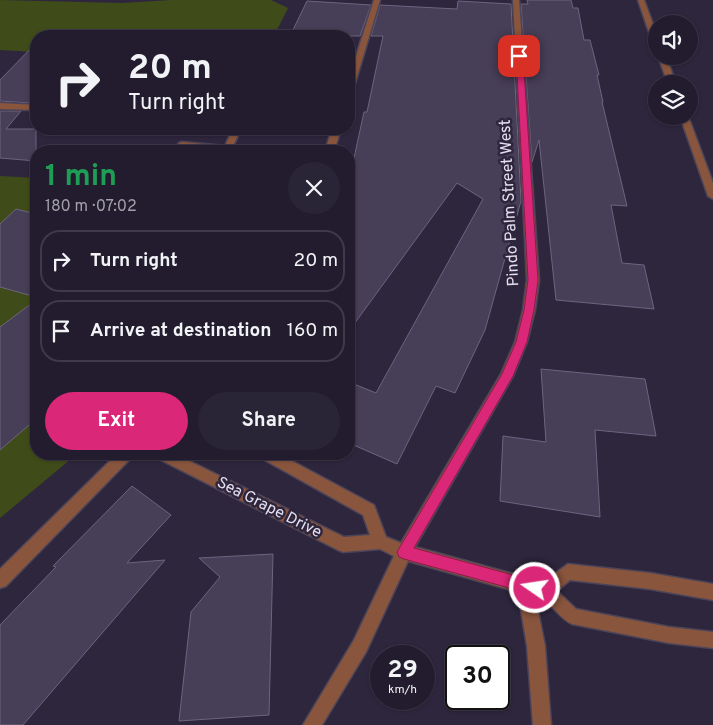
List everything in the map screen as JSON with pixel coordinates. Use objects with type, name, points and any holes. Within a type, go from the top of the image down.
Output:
[{"type":"street","points":[[355,71],[377,0]]},
{"type":"street","name":"Pindo Palm Street West","points":[[312,725],[360,646],[404,552],[508,376],[521,342],[529,310],[533,280],[516,0]]},
{"type":"street","points":[[641,0],[648,19]]},
{"type":"street","points":[[0,106],[30,108]]},
{"type":"street","points":[[687,125],[713,196]]},
{"type":"street","points":[[0,580],[120,460]]},
{"type":"street","name":"Sea Grape Drive","points":[[174,460],[343,545],[380,542],[404,552],[545,590]]},
{"type":"street","points":[[277,460],[369,510],[380,542]]},
{"type":"street","points":[[713,592],[650,581],[568,572],[545,590],[572,616],[669,635],[713,640]]},
{"type":"street","points":[[525,586],[536,646],[542,725]]},
{"type":"green space","points":[[0,0],[121,3],[172,0],[271,0],[288,8],[277,30],[30,30],[30,52],[0,50]]},
{"type":"green space","points":[[0,176],[30,178],[30,460],[70,460],[0,518]]},
{"type":"building","points":[[527,0],[571,0],[573,8],[578,8],[584,40],[590,40],[599,75],[597,75],[602,102],[627,206],[611,205],[622,263],[644,265],[654,309],[556,300],[539,140],[532,162],[521,4],[528,4]]},
{"type":"building","points":[[307,1],[371,5],[360,36],[355,36],[355,30],[293,30]]},
{"type":"building","points":[[458,1],[511,4],[521,201],[485,330],[455,393],[436,386],[397,464],[355,446],[355,384],[376,393],[483,199],[457,183],[355,323],[355,153],[364,112],[367,112],[383,36],[371,36],[380,5],[457,9]]},
{"type":"building","points":[[30,49],[29,103],[0,101],[0,80]]},
{"type":"building","points":[[0,111],[21,111],[6,129],[30,129],[30,135],[36,135],[36,145],[30,145],[30,160],[0,158]]},
{"type":"building","points":[[16,209],[30,212],[30,295],[0,287],[0,224]]},
{"type":"building","points":[[30,304],[30,424],[0,450],[0,327]]},
{"type":"building","points":[[541,369],[645,379],[656,436],[595,430],[600,517],[500,501],[503,436],[546,442]]},
{"type":"building","points":[[132,486],[171,515],[127,563],[165,560],[23,725],[0,725],[0,625],[56,567],[53,566]]},
{"type":"building","points":[[273,554],[269,715],[179,721],[191,612],[220,577],[199,558]]},
{"type":"route","points":[[519,56],[533,280],[529,310],[521,342],[508,376],[404,552],[535,588]]}]
